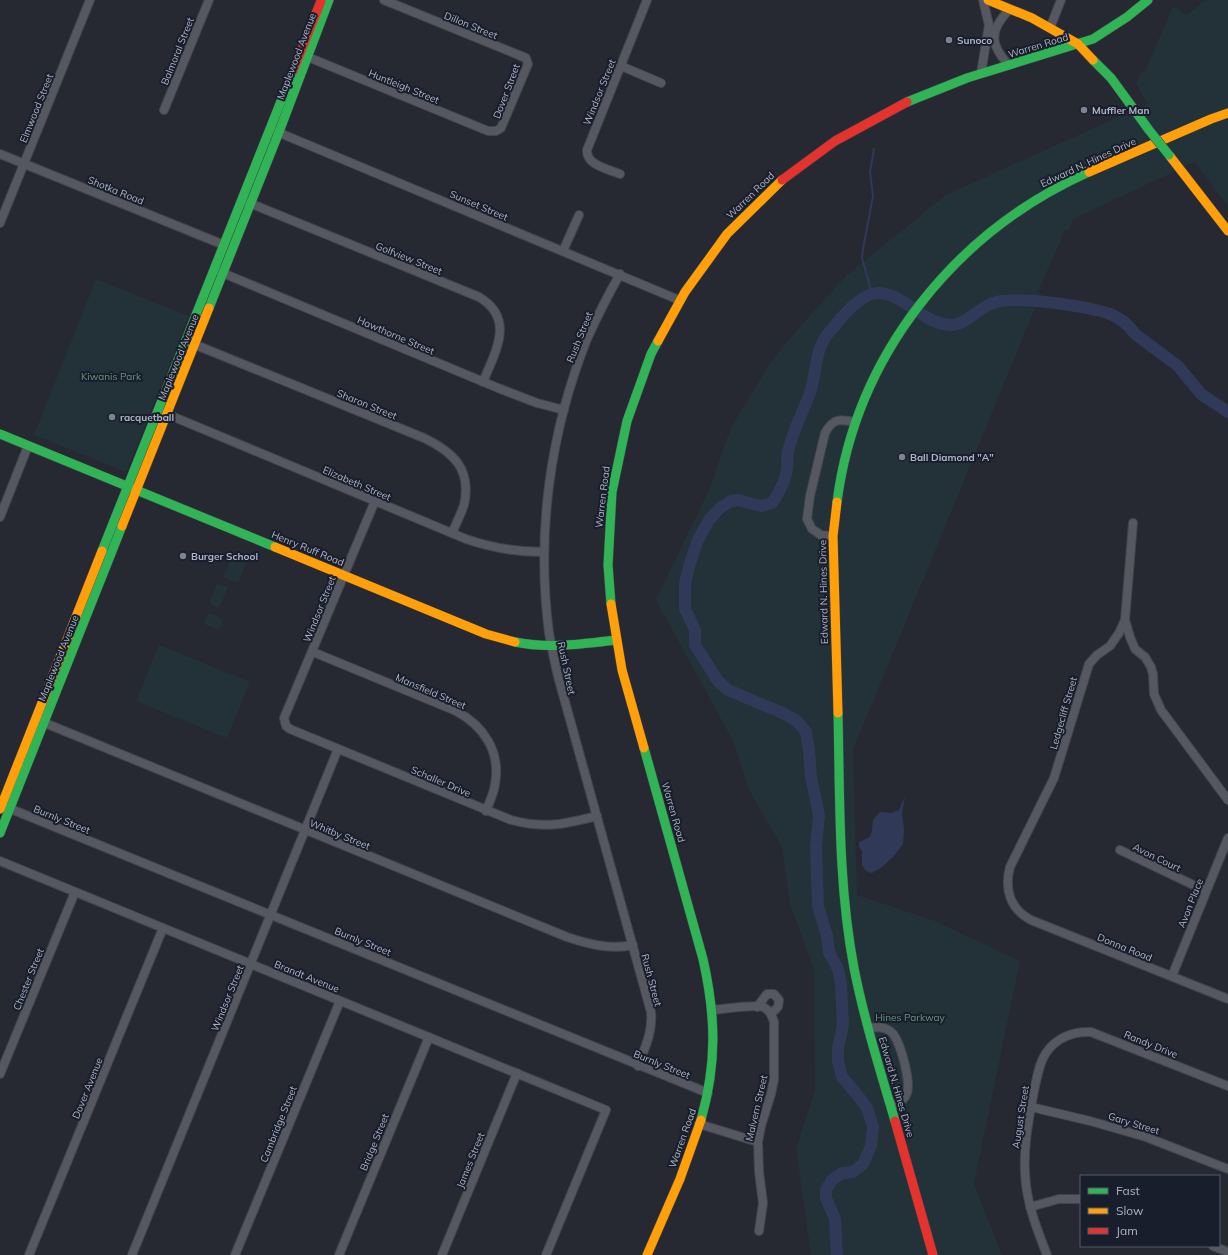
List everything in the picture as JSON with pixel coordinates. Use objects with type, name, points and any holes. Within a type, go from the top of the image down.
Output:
[{"type":"street","name":"Elmwood Street","points":[[0,223],[90,0]]},
{"type":"street","name":"Balmoral Street","points":[[164,110],[209,0]]},
{"type":"street","name":"Dillon Street","points":[[384,0],[524,57],[527,60]]},
{"type":"street","name":"Windsor Street","points":[[620,174],[592,162],[586,154],[647,0]]},
{"type":"street","points":[[981,74],[989,25],[983,0]]},
{"type":"street","points":[[988,0],[1050,28],[1078,44],[1111,78],[1228,231]]},
{"type":"street","points":[[1050,28],[1061,0]]},
{"type":"street","name":"Warren Road","points":[[647,1255],[691,1148],[699,1124],[708,1093],[713,1051],[712,1010],[709,983],[626,685],[616,640],[609,594],[608,545],[610,513],[617,464],[628,415],[643,371],[679,300],[703,264],[727,233],[757,202],[794,169],[839,138],[878,115],[926,94],[981,74],[1094,39],[1123,20],[1148,0]]},
{"type":"street","name":"Maplewood Avenue","points":[[0,833],[4,808],[275,131],[304,55],[321,1]]},
{"type":"street","points":[[1008,65],[995,44],[995,39],[997,26],[1003,16],[1010,9]]},
{"type":"street","name":"Huntleigh Street","points":[[304,55],[488,131],[496,131],[501,128]]},
{"type":"street","name":"Dover Street","points":[[501,128],[528,64],[527,60]]},
{"type":"street","points":[[621,66],[661,83]]},
{"type":"street","name":"Edward N. Hines Drive","points":[[933,1255],[868,1028],[854,967],[845,904],[840,812],[833,536],[842,469],[855,422],[866,392],[893,341],[907,319],[924,297],[964,254],[984,236],[1036,199],[1082,175],[1211,118],[1228,113]]},
{"type":"street","name":"Sunset Street","points":[[275,131],[620,274],[679,300]]},
{"type":"street","name":"Shotka Road","points":[[0,154],[224,245]]},
{"type":"street","name":"Maplewood Avenue","points":[[219,272],[224,245],[247,201]]},
{"type":"street","name":"Golfview Street","points":[[247,201],[479,297],[486,302],[497,314],[500,322],[500,332],[499,342],[483,382]]},
{"type":"street","points":[[563,251],[579,215]]},
{"type":"street","name":"Hawthorne Street","points":[[219,272],[483,382],[524,398],[564,410]]},
{"type":"street","name":"Rush Street","points":[[620,274],[588,338],[571,384],[556,444],[550,476],[544,552],[547,614],[552,646],[564,700],[650,1005],[651,1018],[649,1037],[638,1066]]},
{"type":"street","name":"Sharon Street","points":[[190,343],[424,438],[446,450],[455,458],[460,466],[466,486],[463,507],[452,533]]},
{"type":"street","name":"Elizabeth Street","points":[[163,413],[476,543],[519,552],[544,552]]},
{"type":"street","points":[[833,536],[821,535],[812,529],[807,519],[810,496],[828,426],[840,419],[855,422]]},
{"type":"street","name":"Henry Ruff Road","points":[[0,434],[344,575],[478,632],[520,644],[552,646],[566,646],[616,640]]},
{"type":"street","points":[[0,517],[28,446]]},
{"type":"street","name":"Windsor Street","points":[[285,724],[284,718],[375,501]]},
{"type":"street","name":"Ledgecliff Street","points":[[1017,910],[1011,900],[1008,890],[1010,867],[1054,778],[1089,664],[1096,655],[1110,646],[1119,633],[1125,620],[1133,523]]},
{"type":"street","points":[[1125,620],[1135,649],[1145,657],[1151,667],[1153,674],[1154,694],[1161,710],[1228,800]]},
{"type":"street","name":"Mansfield Street","points":[[312,652],[456,711],[474,723],[489,741],[496,762],[496,785],[486,810]]},
{"type":"street","name":"Whitby Street","points":[[40,721],[567,937],[604,946],[624,947],[633,945]]},
{"type":"street","name":"Schaller Drive","points":[[285,724],[290,729],[511,820],[526,824],[564,824],[597,816]]},
{"type":"street","name":"Windsor Street","points":[[132,1255],[252,964],[338,749]]},
{"type":"street","name":"Burnly Street","points":[[4,808],[271,915],[638,1066],[708,1093]]},
{"type":"street","name":"Avon Place","points":[[1172,976],[1228,838]]},
{"type":"street","name":"Avon Court","points":[[1120,850],[1206,891]]},
{"type":"street","name":"Brandt Avenue","points":[[0,861],[606,1110],[546,1255]]},
{"type":"street","name":"Chester Street","points":[[0,1074],[75,892]]},
{"type":"street","name":"Donna Road","points":[[1017,910],[1025,917],[1038,924],[1228,999]]},
{"type":"street","name":"Dover Avenue","points":[[29,1255],[163,928]]},
{"type":"street","points":[[712,1010],[757,1006],[763,1007],[771,1014],[778,1008],[779,1000],[774,994],[767,994],[757,1006]]},
{"type":"street","name":"Cambridge Street","points":[[235,1255],[340,1001]]},
{"type":"street","name":"Malvern Street","points":[[759,1231],[763,1203],[759,1172],[758,1142],[774,1080],[774,1022],[771,1014]]},
{"type":"street","points":[[868,1028],[881,1027],[890,1031],[896,1037],[903,1061],[908,1086],[907,1094],[901,1101],[891,1107]]},
{"type":"street","name":"Randy Drive","points":[[1064,1037],[1085,1032],[1096,1034],[1228,1086]]},
{"type":"street","name":"Bridge Street","points":[[339,1255],[429,1037]]},
{"type":"street","name":"August Street","points":[[1047,1255],[1030,1207],[1026,1184],[1024,1157],[1031,1107],[1043,1057],[1051,1046],[1064,1037]]},
{"type":"street","name":"James Street","points":[[442,1255],[517,1073]]},
{"type":"street","name":"Gary Street","points":[[1031,1107],[1090,1121],[1146,1137],[1228,1169]]},
{"type":"street","points":[[699,1124],[758,1142]]},
{"type":"street","points":[[1030,1207],[1059,1199],[1080,1199]]},
{"type":"street","points":[[1216,1247],[1228,1252]]},
{"type":"green space","name":"Hines Parkway","points":[[1205,0],[1228,0],[1228,206],[1195,162],[1073,219],[1068,231],[1065,230],[1038,292],[1041,294],[853,750],[857,895],[935,921],[1020,961],[974,1184],[1002,1255],[811,1255],[796,1149],[815,1090],[814,970],[790,904],[782,847],[749,790],[733,741],[656,600],[709,490],[731,427],[771,362],[803,323],[847,275],[946,195],[1149,103],[1146,101],[1136,83],[1141,72],[1145,71],[1173,6],[1187,15]]},
{"type":"green space","name":"Kiwanis Park","points":[[96,279],[189,316],[126,472],[34,435]]},
{"type":"green space","points":[[233,553],[248,559],[238,583],[223,577]]},
{"type":"green space","points":[[217,583],[228,588],[219,608],[209,603]]},
{"type":"green space","points":[[208,613],[224,619],[219,630],[204,624]]},
{"type":"green space","points":[[159,645],[250,682],[227,738],[136,701]]},
{"type":"water","points":[[905,796],[902,814],[904,829],[903,844],[894,856],[882,867],[872,873],[866,871],[862,865],[862,851],[859,847],[859,842],[870,837],[873,820],[880,812],[891,813],[899,810]]},
{"type":"waterway","points":[[872,294],[862,258],[873,196],[870,172],[874,149]]},
{"type":"waterway","points":[[837,1255],[835,1219],[826,1198],[826,1190],[832,1180],[842,1173],[853,1172],[863,1164],[871,1146],[873,1127],[867,1108],[842,1077],[838,1061],[838,1048],[843,1025],[841,984],[838,969],[829,952],[827,936],[818,906],[816,847],[819,815],[811,777],[806,732],[797,721],[785,714],[728,690],[718,681],[695,645],[695,630],[685,609],[685,583],[698,540],[709,520],[720,508],[731,501],[738,500],[761,506],[772,503],[785,478],[788,452],[810,393],[818,354],[822,343],[829,332],[854,305],[866,296],[873,294],[880,293],[890,295],[901,300],[931,319],[947,325],[956,325],[961,323],[993,303],[1016,300],[1049,302],[1082,307],[1107,313],[1123,321],[1135,334],[1178,366],[1201,394],[1228,412]]},
{"type":"traffic: fast","points":[[209,308],[279,132],[329,0]]},
{"type":"traffic: fast","points":[[907,102],[967,78],[1093,39],[1127,17],[1148,0]]},
{"type":"traffic: fast","points":[[1093,60],[1111,78],[1149,130]]},
{"type":"traffic: fast","points":[[102,551],[293,71]]},
{"type":"traffic: fast","points":[[1149,130],[1169,155]]},
{"type":"traffic: fast","points":[[837,502],[848,448],[866,397],[890,349],[920,304],[955,264],[996,228],[1040,197],[1089,172]]},
{"type":"traffic: fast","points":[[611,604],[608,565],[612,492],[627,421],[651,354],[658,341]]},
{"type":"traffic: fast","points":[[0,434],[275,547]]},
{"type":"traffic: fast","points":[[0,833],[122,526]]},
{"type":"traffic: fast","points":[[515,642],[553,645],[616,640]]},
{"type":"traffic: fast","points":[[838,713],[842,873],[849,936],[854,968],[863,1006],[895,1121]]},
{"type":"traffic: fast","points":[[644,748],[703,959],[707,980],[713,1040],[710,1079],[701,1120]]},
{"type":"traffic: slow","points":[[988,0],[1032,18],[1078,44],[1093,60]]},
{"type":"traffic: slow","points":[[1089,172],[1228,113]]},
{"type":"traffic: slow","points":[[1169,155],[1228,231]]},
{"type":"traffic: slow","points":[[658,341],[685,292],[727,234],[782,180]]},
{"type":"traffic: slow","points":[[122,526],[209,308]]},
{"type":"traffic: slow","points":[[837,502],[833,536],[838,713]]},
{"type":"traffic: slow","points":[[275,547],[486,634],[515,642]]},
{"type":"traffic: slow","points":[[0,809],[102,551]]},
{"type":"traffic: slow","points":[[611,604],[622,670],[644,748]]},
{"type":"traffic: slow","points":[[647,1255],[680,1179],[701,1120]]},
{"type":"traffic: jam","points":[[293,71],[321,1]]},
{"type":"traffic: jam","points":[[782,180],[835,141],[907,102]]},
{"type":"traffic: jam","points":[[895,1121],[933,1255]]},
{"type":"place","name":"Sunoco","points":[[949,40]]},
{"type":"place","name":"Muffler Man","points":[[1084,110]]},
{"type":"place","name":"racquetball","points":[[112,417]]},
{"type":"place","name":"Ball Diamond \"A\"","points":[[902,457]]},
{"type":"place","name":"Burger School","points":[[183,556]]}]
